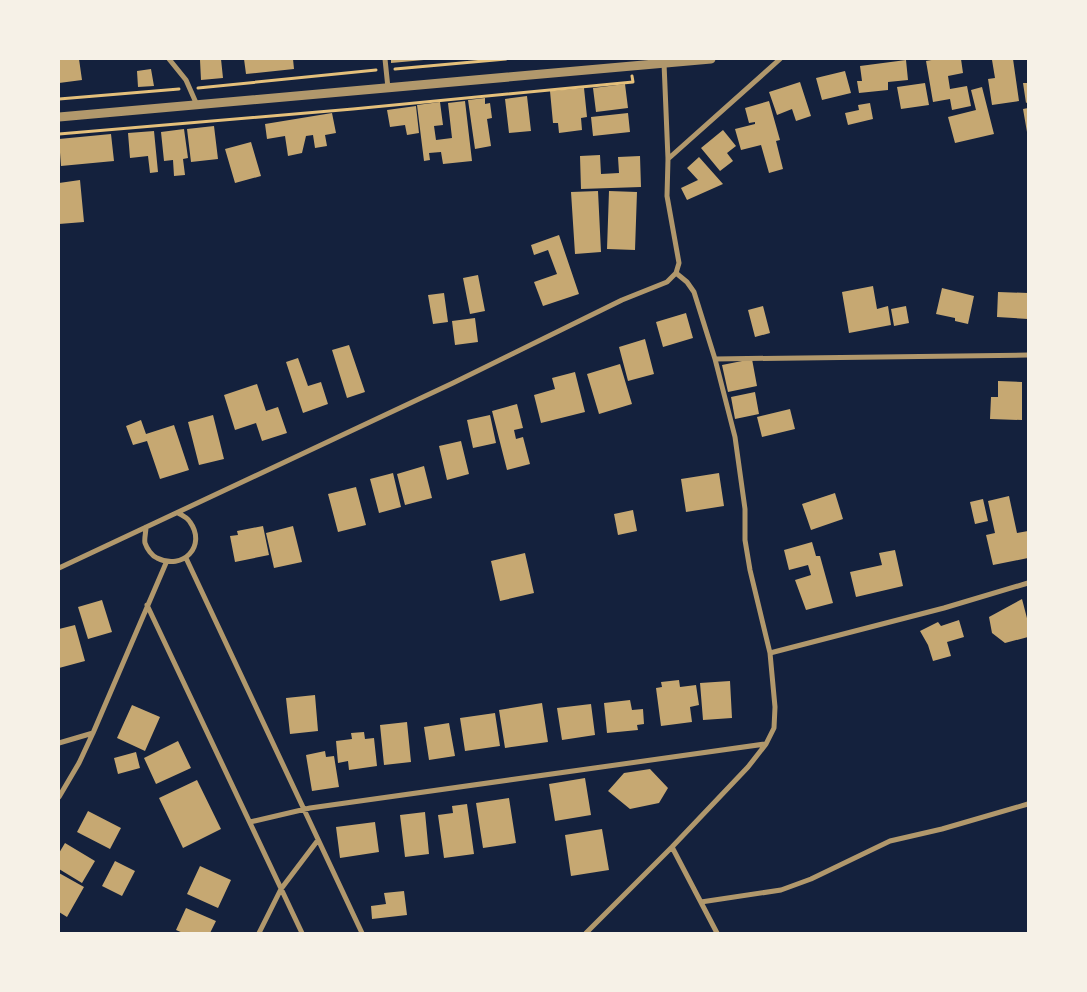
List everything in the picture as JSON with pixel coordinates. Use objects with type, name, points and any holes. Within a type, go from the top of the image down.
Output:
[{"type":"street","points":[[169,59],[186,80],[198,105]]},
{"type":"street","points":[[385,59],[389,89]]},
{"type":"street","points":[[59,117],[711,59]]},
{"type":"street","points":[[668,159],[780,59]]},
{"type":"street","points":[[59,568],[454,383],[622,300],[667,282],[676,273],[679,264],[667,196],[668,159],[664,62]]},
{"type":"street","points":[[586,933],[748,767],[766,744],[774,728],[775,708],[770,653],[750,570],[745,540],[745,509],[735,437],[715,359],[694,292],[687,282],[676,273]]},
{"type":"street","points":[[715,359],[1028,355]]},
{"type":"street","points":[[146,527],[145,543],[152,556],[166,563],[177,563],[186,558],[194,546],[196,533],[189,520],[178,513]]},
{"type":"street","points":[[186,558],[362,933]]},
{"type":"street","points":[[59,798],[93,733],[166,563]]},
{"type":"street","points":[[770,653],[944,608],[1028,583]]},
{"type":"street","points":[[147,605],[302,933]]},
{"type":"street","points":[[59,743],[93,733]]},
{"type":"street","points":[[250,822],[304,809],[766,744]]},
{"type":"street","points":[[701,902],[781,890],[811,880],[890,841],[942,829],[1028,804]]},
{"type":"street","points":[[259,933],[281,889],[318,840]]},
{"type":"street","points":[[672,847],[717,933]]},
{"type":"path","points":[[59,99],[190,89],[506,59]]},
{"type":"path","points":[[59,134],[353,109],[633,82]]},
{"type":"building","points":[[59,59],[79,59],[82,80],[59,83]]},
{"type":"building","points":[[221,59],[223,78],[201,80],[200,60]]},
{"type":"building","points":[[244,59],[293,59],[294,69],[246,74]]},
{"type":"building","points":[[391,59],[424,59],[424,60],[391,63]]},
{"type":"building","points":[[961,59],[963,73],[948,76],[950,89],[967,86],[971,106],[952,110],[950,99],[933,102],[926,61]]},
{"type":"building","points":[[1013,59],[1019,101],[992,105],[988,79],[995,78],[992,60]]},
{"type":"building","points":[[906,60],[908,80],[888,82],[888,90],[859,93],[857,81],[862,81],[860,66]]},
{"type":"building","points":[[151,69],[154,86],[138,87],[137,71]]},
{"type":"building","points":[[845,71],[851,93],[822,100],[816,78]]},
{"type":"building","points":[[800,82],[811,116],[796,121],[792,109],[777,115],[769,92]]},
{"type":"building","points":[[925,83],[929,105],[901,109],[897,87]]},
{"type":"building","points":[[1023,83],[1028,83],[1028,102],[1026,103]]},
{"type":"building","points":[[625,84],[628,108],[596,112],[593,88]]},
{"type":"building","points":[[982,87],[994,134],[955,143],[948,117],[976,110],[971,90]]},
{"type":"building","points":[[584,88],[587,117],[581,118],[582,130],[559,133],[558,123],[553,123],[550,91]]},
{"type":"building","points":[[527,96],[531,131],[509,133],[505,99]]},
{"type":"building","points":[[485,98],[485,104],[490,103],[492,118],[487,119],[491,146],[475,149],[468,100]]},
{"type":"building","points":[[465,101],[472,161],[443,164],[441,152],[429,153],[430,160],[424,161],[417,105],[440,102],[443,125],[434,126],[436,140],[452,138],[448,103]]},
{"type":"building","points":[[769,101],[780,140],[776,141],[783,169],[769,173],[761,145],[741,150],[735,129],[755,124],[755,122],[749,123],[745,108]]},
{"type":"building","points":[[870,103],[873,119],[848,125],[845,113],[859,110],[858,105]]},
{"type":"building","points":[[416,106],[419,133],[407,135],[405,125],[390,127],[387,110]]},
{"type":"building","points":[[1028,108],[1028,132],[1027,132],[1023,109]]},
{"type":"building","points":[[332,113],[336,133],[325,135],[327,146],[315,148],[313,135],[306,136],[302,153],[288,156],[285,136],[267,139],[265,124]]},
{"type":"building","points":[[628,113],[630,132],[593,136],[591,117]]},
{"type":"building","points":[[214,126],[218,159],[191,162],[187,129]]},
{"type":"building","points":[[184,129],[188,158],[183,159],[185,175],[174,176],[173,160],[164,161],[161,132]]},
{"type":"building","points":[[723,130],[736,146],[727,153],[733,161],[720,171],[701,148]]},
{"type":"building","points":[[154,131],[158,172],[150,173],[148,156],[130,158],[128,133]]},
{"type":"building","points":[[111,134],[114,161],[61,166],[59,139]]},
{"type":"building","points":[[251,142],[261,176],[235,183],[225,149]]},
{"type":"building","points":[[600,155],[601,174],[619,173],[618,157],[640,156],[641,187],[581,189],[580,156]]},
{"type":"building","points":[[699,157],[723,184],[687,200],[681,188],[698,180],[687,168]]},
{"type":"building","points":[[80,180],[84,222],[59,224],[59,183]]},
{"type":"building","points":[[598,191],[601,252],[575,254],[571,192]]},
{"type":"building","points":[[609,191],[637,192],[635,250],[607,249]]},
{"type":"building","points":[[559,235],[579,294],[543,306],[534,282],[557,274],[548,250],[534,255],[531,245]]},
{"type":"building","points":[[478,275],[485,311],[470,314],[463,278]]},
{"type":"building","points":[[873,286],[877,309],[888,306],[891,325],[849,333],[842,292]]},
{"type":"building","points":[[942,288],[974,296],[968,324],[955,321],[955,318],[936,314]]},
{"type":"building","points":[[998,292],[1028,293],[1028,319],[997,317]]},
{"type":"building","points":[[444,293],[448,322],[433,324],[428,295]]},
{"type":"building","points":[[763,306],[770,333],[755,337],[748,310]]},
{"type":"building","points":[[906,306],[909,323],[894,326],[891,309]]},
{"type":"building","points":[[686,313],[693,338],[663,347],[656,322]]},
{"type":"building","points":[[475,318],[478,342],[455,345],[452,321]]},
{"type":"building","points":[[645,339],[654,374],[628,381],[619,347]]},
{"type":"building","points":[[349,345],[365,392],[347,398],[332,350]]},
{"type":"building","points":[[298,358],[308,386],[321,382],[328,404],[303,413],[286,362]]},
{"type":"building","points":[[752,359],[757,386],[728,392],[722,365]]},
{"type":"building","points":[[620,364],[632,404],[599,414],[587,374]]},
{"type":"building","points":[[575,372],[585,412],[541,423],[534,395],[555,389],[552,378]]},
{"type":"building","points":[[998,381],[1022,382],[1022,420],[990,419],[991,397],[998,397]]},
{"type":"building","points":[[257,384],[266,411],[278,407],[287,433],[262,441],[256,423],[235,430],[224,395]]},
{"type":"building","points":[[755,392],[759,414],[735,419],[731,397]]},
{"type":"building","points":[[517,404],[523,428],[514,430],[516,439],[523,437],[530,464],[507,470],[492,411]]},
{"type":"building","points":[[790,409],[795,429],[762,437],[757,417]]},
{"type":"building","points":[[213,415],[224,459],[199,465],[188,422]]},
{"type":"building","points":[[490,415],[496,443],[473,448],[467,420]]},
{"type":"building","points":[[141,420],[146,434],[174,425],[189,470],[160,479],[147,441],[133,445],[126,426]]},
{"type":"building","points":[[461,441],[469,474],[447,480],[439,446]]},
{"type":"building","points":[[424,466],[432,498],[405,505],[397,474]]},
{"type":"building","points":[[393,473],[401,507],[379,513],[370,479]]},
{"type":"building","points":[[719,473],[724,506],[686,512],[681,479]]},
{"type":"building","points":[[356,487],[366,525],[338,532],[328,494]]},
{"type":"building","points":[[835,493],[843,519],[811,530],[802,504]]},
{"type":"building","points":[[1009,496],[1017,533],[1028,531],[1028,558],[993,565],[986,535],[995,533],[988,501]]},
{"type":"building","points":[[983,499],[988,521],[975,524],[970,502]]},
{"type":"building","points":[[633,510],[637,531],[618,535],[614,514]]},
{"type":"building","points":[[263,526],[269,555],[235,562],[230,536],[238,535],[237,531]]},
{"type":"building","points":[[293,526],[302,562],[274,568],[266,533]]},
{"type":"building","points":[[812,542],[816,556],[820,556],[833,603],[806,610],[795,580],[811,575],[808,565],[789,570],[784,550]]},
{"type":"building","points":[[895,550],[903,586],[856,597],[850,572],[882,565],[879,553]]},
{"type":"building","points":[[525,553],[534,593],[500,601],[491,561]]},
{"type":"building","points":[[1022,599],[1028,622],[1028,637],[1005,643],[992,633],[989,617]]},
{"type":"building","points":[[102,600],[112,632],[88,639],[78,607]]},
{"type":"building","points":[[959,620],[964,637],[947,642],[951,656],[933,661],[928,645],[920,631],[938,622],[941,626]]},
{"type":"building","points":[[75,625],[85,661],[59,668],[59,629]]},
{"type":"building","points":[[679,680],[680,687],[696,685],[699,705],[690,707],[692,722],[661,726],[656,688],[662,687],[661,682]]},
{"type":"building","points":[[730,681],[732,718],[703,720],[700,683]]},
{"type":"building","points":[[315,695],[318,731],[290,734],[286,698]]},
{"type":"building","points":[[630,700],[632,710],[643,709],[644,724],[637,725],[638,730],[607,733],[604,703]]},
{"type":"building","points":[[542,703],[548,742],[505,748],[499,710]]},
{"type":"building","points":[[591,704],[595,735],[562,740],[557,708]]},
{"type":"building","points":[[132,705],[160,717],[145,751],[117,738]]},
{"type":"building","points":[[495,713],[500,746],[465,751],[460,718]]},
{"type":"building","points":[[407,722],[411,762],[384,765],[380,725]]},
{"type":"building","points":[[449,723],[455,756],[429,760],[424,727]]},
{"type":"building","points":[[364,732],[365,739],[374,738],[377,766],[349,770],[348,761],[338,763],[336,741],[352,739],[351,733]]},
{"type":"building","points":[[178,741],[191,768],[156,784],[144,758]]},
{"type":"building","points":[[325,751],[326,757],[334,756],[339,787],[312,791],[306,755]]},
{"type":"building","points":[[136,752],[140,768],[118,774],[114,758]]},
{"type":"building","points":[[650,769],[668,788],[659,803],[630,809],[608,791],[624,773]]},
{"type":"building","points":[[585,778],[591,815],[555,821],[549,784]]},
{"type":"building","points":[[197,780],[221,829],[183,848],[159,798]]},
{"type":"building","points":[[509,798],[516,843],[483,848],[476,803]]},
{"type":"building","points":[[467,804],[474,854],[444,858],[438,815],[453,813],[452,806]]},
{"type":"building","points":[[88,811],[121,828],[110,849],[77,832]]},
{"type":"building","points":[[425,812],[429,854],[405,857],[400,815]]},
{"type":"building","points":[[375,822],[379,852],[340,858],[336,827]]},
{"type":"building","points":[[602,829],[609,870],[571,876],[565,835]]},
{"type":"building","points":[[65,843],[95,861],[82,883],[59,869],[59,853]]},
{"type":"building","points":[[115,861],[135,871],[122,896],[102,886]]},
{"type":"building","points":[[200,866],[231,880],[218,908],[187,894]]},
{"type":"building","points":[[59,873],[84,887],[67,917],[59,912]]},
{"type":"building","points":[[404,891],[407,915],[372,919],[371,906],[386,904],[384,893]]},
{"type":"building","points":[[186,908],[216,921],[210,933],[183,933],[176,930]]}]
